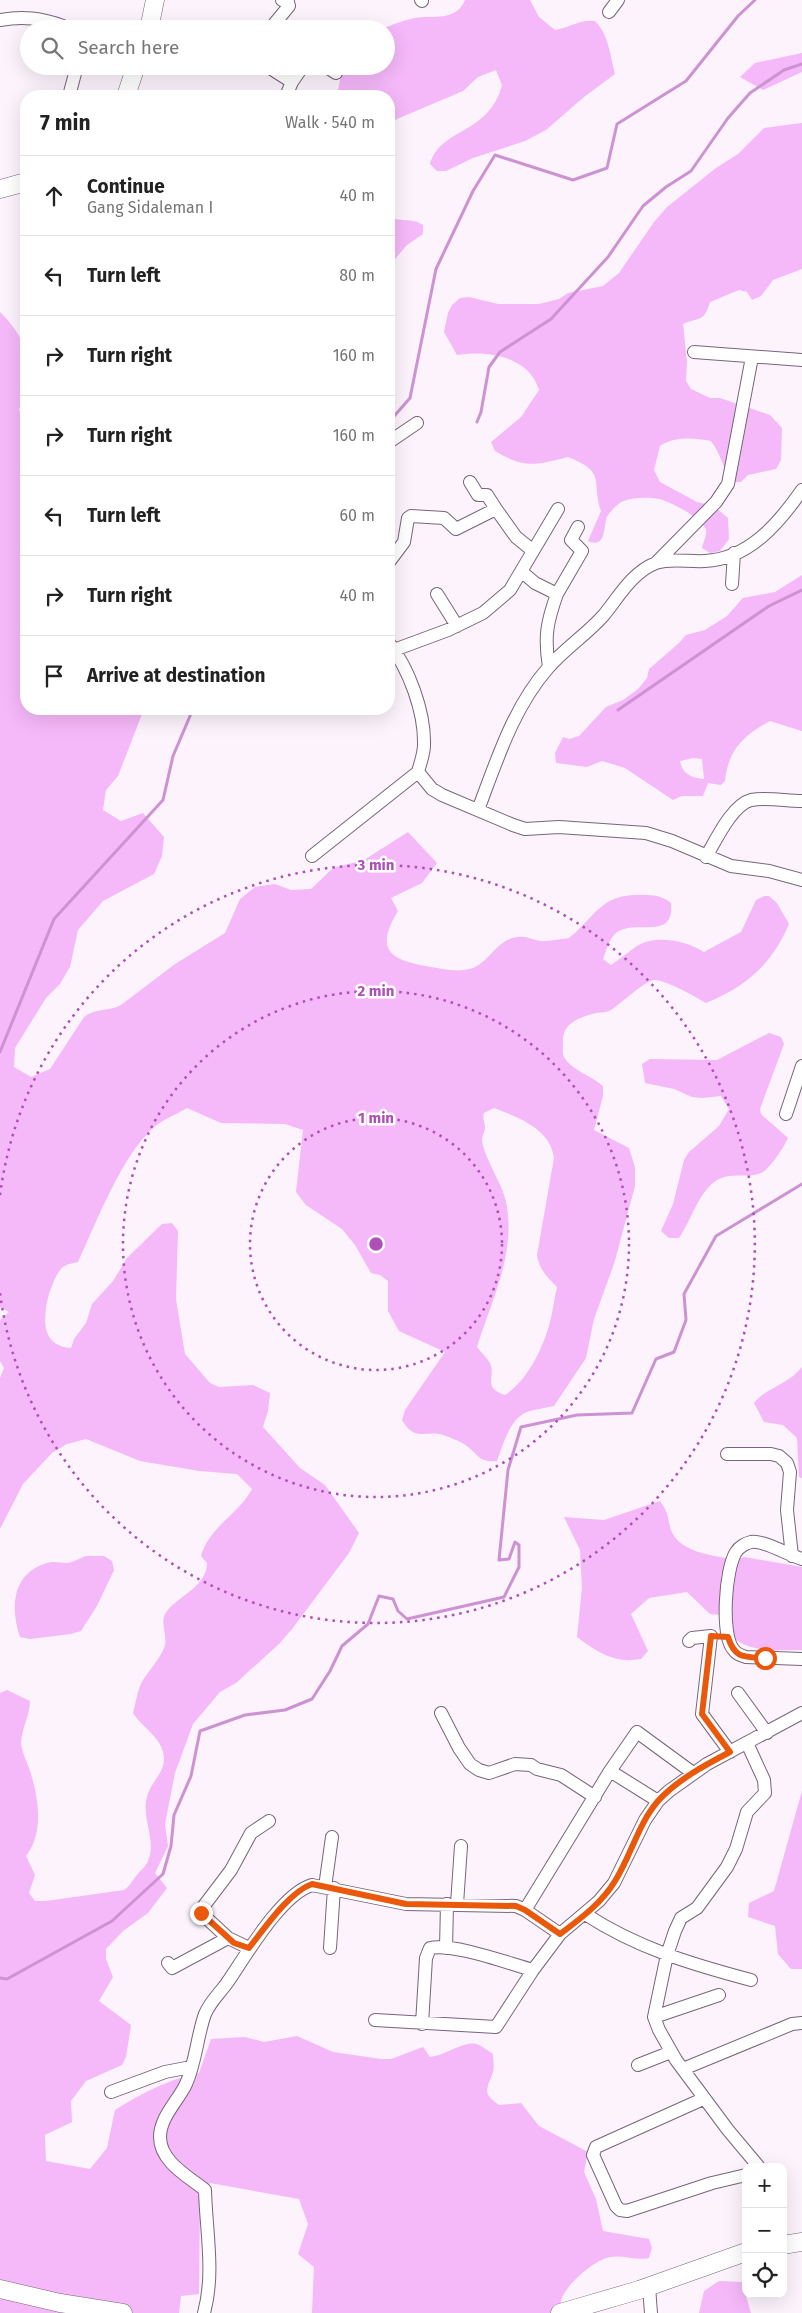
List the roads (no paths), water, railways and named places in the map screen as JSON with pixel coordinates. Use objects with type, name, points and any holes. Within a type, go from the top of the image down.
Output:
[{"type":"street","points":[[151,20],[156,0]]},
{"type":"street","points":[[277,20],[289,6],[288,2],[282,0]]},
{"type":"street","points":[[609,12],[618,0]]},
{"type":"street","points":[[0,20],[21,17],[48,20]]},
{"type":"street","points":[[71,90],[75,75]]},
{"type":"street","points":[[128,90],[133,75]]},
{"type":"street","points":[[281,75],[292,82]]},
{"type":"street","points":[[289,90],[297,75]]},
{"type":"street","points":[[0,189],[20,184]]},
{"type":"street","points":[[694,352],[802,360]]},
{"type":"street","points":[[478,810],[515,716],[530,691],[549,667],[601,618],[635,577],[657,562],[716,502],[728,484],[752,356]]},
{"type":"street","points":[[395,438],[417,423]]},
{"type":"street","points":[[470,482],[478,495],[487,495],[516,536],[532,550]]},
{"type":"street","points":[[657,562],[715,560],[734,553],[765,536],[789,510],[802,490]]},
{"type":"street","points":[[395,554],[404,542],[408,518],[411,516],[444,518],[456,529],[496,509]]},
{"type":"street","points":[[395,646],[458,626],[483,613],[510,590],[558,509]]},
{"type":"street","points":[[549,667],[545,643],[547,623],[557,594],[582,551],[572,540],[578,527]]},
{"type":"street","points":[[732,584],[734,553]]},
{"type":"street","points":[[522,572],[535,583],[557,594]]},
{"type":"street","points":[[437,594],[458,626]]},
{"type":"street","points":[[312,856],[418,772],[424,748],[423,730],[406,669],[395,652]]},
{"type":"street","points":[[418,772],[432,789],[442,795],[525,829],[559,827],[646,833],[672,841],[731,866],[769,871],[802,880]]},
{"type":"street","points":[[706,856],[732,814],[740,806],[752,800],[802,801]]},
{"type":"street","points":[[786,1114],[802,1066]]},
{"type":"street","points":[[727,1454],[771,1454],[779,1456],[787,1463],[790,1472],[787,1510],[797,1558]]},
{"type":"street","points":[[797,1558],[757,1542],[746,1544],[736,1551],[731,1564],[726,1609],[728,1637],[732,1648],[738,1654],[746,1657],[802,1659]]},
{"type":"street","points":[[689,1640],[711,1636],[728,1637]]},
{"type":"street","points":[[711,1636],[702,1714],[730,1752]]},
{"type":"street","points":[[738,1693],[768,1733]]},
{"type":"street","points":[[375,2020],[496,2027],[533,1970],[560,1934],[585,1914],[614,1883],[645,1820],[658,1801],[694,1773],[768,1733],[802,1712]]},
{"type":"street","points":[[441,1713],[459,1748],[470,1764],[479,1770],[489,1773],[515,1764],[531,1765],[537,1769],[561,1775],[595,1797]]},
{"type":"street","points":[[525,1910],[610,1771],[640,1729],[694,1773]]},
{"type":"street","points":[[747,1743],[764,1780],[765,1794],[746,1812],[736,1849],[727,1867],[697,1908],[681,1918],[667,1955],[654,2017],[671,2052],[703,2099],[756,2163]]},
{"type":"street","points":[[610,1771],[658,1801]]},
{"type":"street","points":[[249,1948],[228,1938],[204,1918],[201,1913],[203,1907],[231,1870],[251,1834],[269,1821]]},
{"type":"street","points":[[330,1948],[329,1888],[332,1837]]},
{"type":"street","points":[[446,1948],[462,1846]]},
{"type":"street","points":[[204,2313],[208,2299],[210,2261],[205,2190],[173,2165],[163,2149],[160,2139],[164,2119],[178,2098],[191,2067],[200,2031],[209,2006],[227,1984],[249,1948],[283,1906],[304,1887],[312,1884],[406,1904],[516,1906],[560,1934]]},
{"type":"street","points":[[585,1914],[631,1941],[667,1955],[751,1980]]},
{"type":"street","points":[[168,1964],[172,1968],[228,1938]]},
{"type":"street","points":[[422,2024],[428,1950],[432,1947],[446,1948],[533,1970]]},
{"type":"street","points":[[654,2017],[720,1995]]},
{"type":"street","points":[[683,2069],[792,2024],[802,2023]]},
{"type":"street","points":[[638,2065],[671,2052]]},
{"type":"street","points":[[111,2092],[165,2072],[191,2067]]},
{"type":"street","points":[[703,2099],[596,2147],[593,2154],[616,2206],[620,2210],[627,2211],[712,2183],[742,2176]]},
{"type":"street","points":[[787,2244],[802,2242]]},
{"type":"street","points":[[560,2313],[649,2287],[743,2253]]},
{"type":"street","points":[[649,2287],[651,2313]]},
{"type":"street","points":[[0,2289],[60,2303],[123,2313]]},
{"type":"waterway","points":[[395,415],[410,398],[436,269],[473,191],[495,155],[573,180],[607,168],[617,124],[686,81],[738,16],[755,0]]},
{"type":"waterway","points":[[477,422],[481,412],[489,367],[500,352],[551,319],[608,257],[643,206],[666,187],[691,171],[728,118],[750,93],[784,70],[802,64]]},
{"type":"waterway","points":[[618,710],[769,606],[802,590]]},
{"type":"waterway","points":[[0,1052],[54,919],[163,800],[173,756],[190,715]]},
{"type":"waterway","points":[[0,1978],[7,1979],[112,1921],[163,1874],[171,1846],[174,1815],[191,1776],[200,1731],[245,1715],[285,1710],[312,1699],[330,1671],[342,1646],[368,1624],[379,1596],[393,1599],[398,1611],[407,1619],[504,1597],[519,1567],[519,1545],[515,1542],[509,1559],[499,1560],[508,1470],[521,1427],[577,1415],[632,1413],[656,1359],[674,1352],[686,1320],[684,1294],[716,1236],[802,1184]]}]
